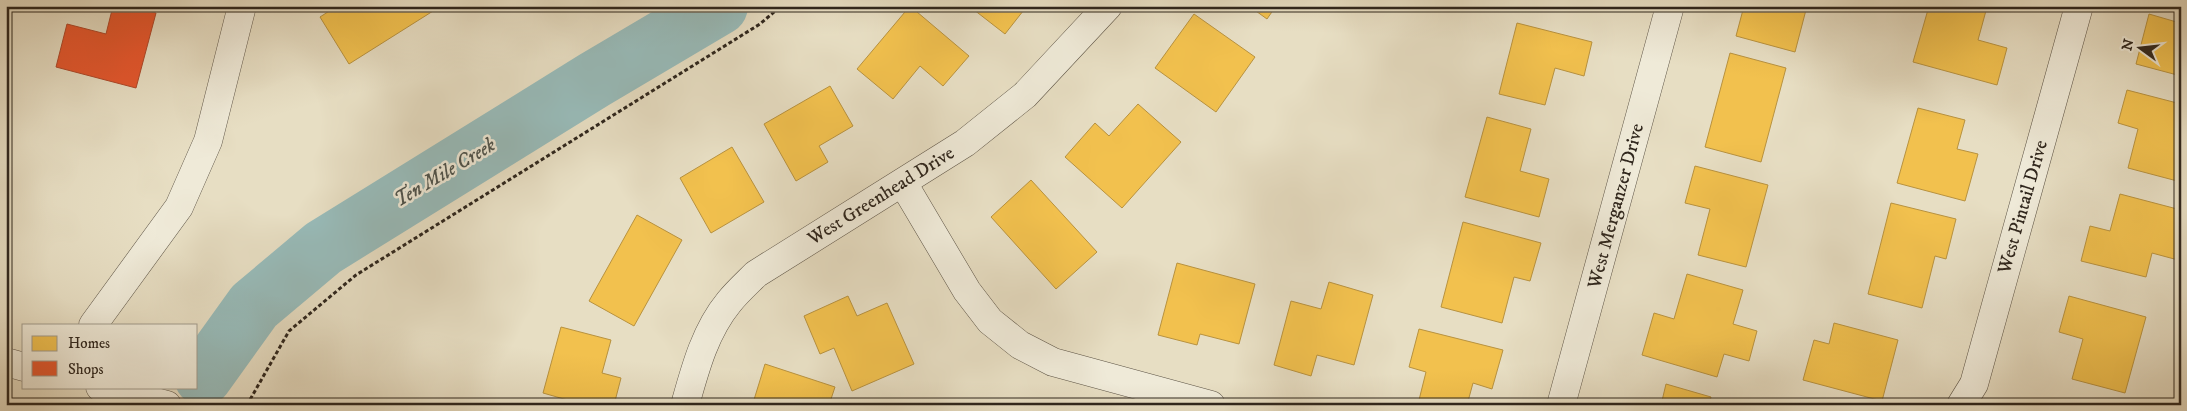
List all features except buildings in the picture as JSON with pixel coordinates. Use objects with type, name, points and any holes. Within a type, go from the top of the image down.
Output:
[{"type":"street","points":[[94,324],[178,207],[208,141],[242,6]]},
{"type":"street","name":"West Greenhead Drive","points":[[685,405],[695,369],[709,333],[728,302],[756,274],[965,143],[1025,96],[1108,6]]},
{"type":"street","name":"West Merganzer Drive","points":[[1561,405],[1670,6]]},
{"type":"street","name":"West Pintail Drive","points":[[1961,405],[1974,384],[2079,6]]},
{"type":"street","points":[[902,184],[967,291],[990,321],[1020,345],[1053,362],[1211,405]]},
{"type":"street","points":[[6,362],[22,366]]},
{"type":"street","points":[[104,388],[167,405]]},
{"type":"path","points":[[247,405],[289,331],[356,275],[760,24],[781,6]]},
{"type":"waterway","name":"Ten Mile Creek","points":[[203,377],[254,306],[323,248],[594,80],[719,6]]}]
